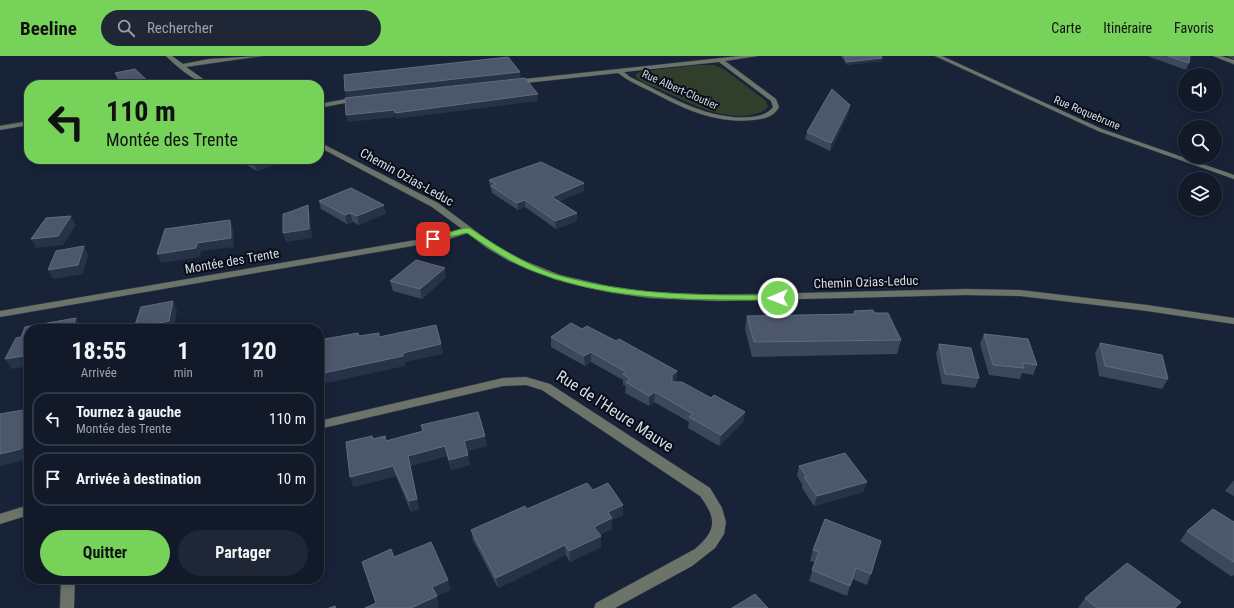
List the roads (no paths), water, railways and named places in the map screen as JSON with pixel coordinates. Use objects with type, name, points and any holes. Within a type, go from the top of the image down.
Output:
[{"type":"street","points":[[169,56],[202,80]]},
{"type":"street","points":[[182,66],[209,61],[259,56]]},
{"type":"street","points":[[510,83],[756,56]]},
{"type":"street","name":"Rue Roquebrune","points":[[938,56],[1100,130],[1234,177]]},
{"type":"street","points":[[1216,56],[1234,62]]},
{"type":"street","name":"Rue Albert-Cloutier","points":[[619,71],[628,78],[710,116],[728,119],[747,119],[763,116],[774,111],[776,107],[774,100],[720,60]]},
{"type":"street","points":[[324,105],[361,99]]},
{"type":"street","points":[[0,128],[24,124]]},
{"type":"street","name":"Chemin Ozias-Leduc","points":[[324,147],[435,205],[499,252],[540,271],[589,285],[642,294],[682,298],[965,292],[1020,293],[1147,308],[1234,321]]},
{"type":"street","name":"Montée des Trente","points":[[0,314],[439,238],[468,230]]},
{"type":"street","name":"Rue de l'Heure Mauve","points":[[324,424],[503,382],[526,381],[546,388],[705,492],[715,506],[719,522],[718,530],[711,544],[697,556],[601,608]]},
{"type":"street","points":[[0,519],[24,512]]},
{"type":"street","points":[[67,608],[68,584]]}]
